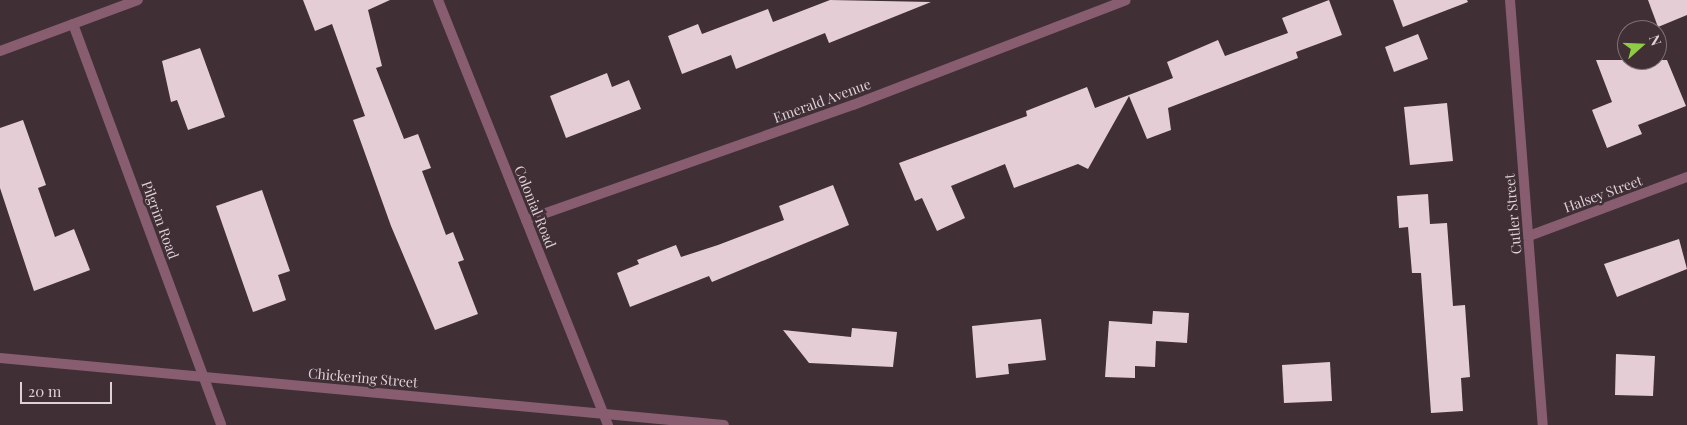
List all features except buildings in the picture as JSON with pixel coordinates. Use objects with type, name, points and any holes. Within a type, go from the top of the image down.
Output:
[{"type":"street","points":[[0,51],[138,0]]},
{"type":"street","name":"Colonial Road","points":[[438,0],[608,425]]},
{"type":"street","name":"Emerald Avenue","points":[[526,220],[853,105],[1126,0]]},
{"type":"street","name":"Cutler Street","points":[[1510,0],[1543,425]]},
{"type":"street","name":"Pilgrim Road","points":[[73,24],[221,425]]},
{"type":"street","name":"Halsey Street","points":[[1529,236],[1687,178]]},
{"type":"street","name":"Chickering Street","points":[[0,358],[724,425]]}]
